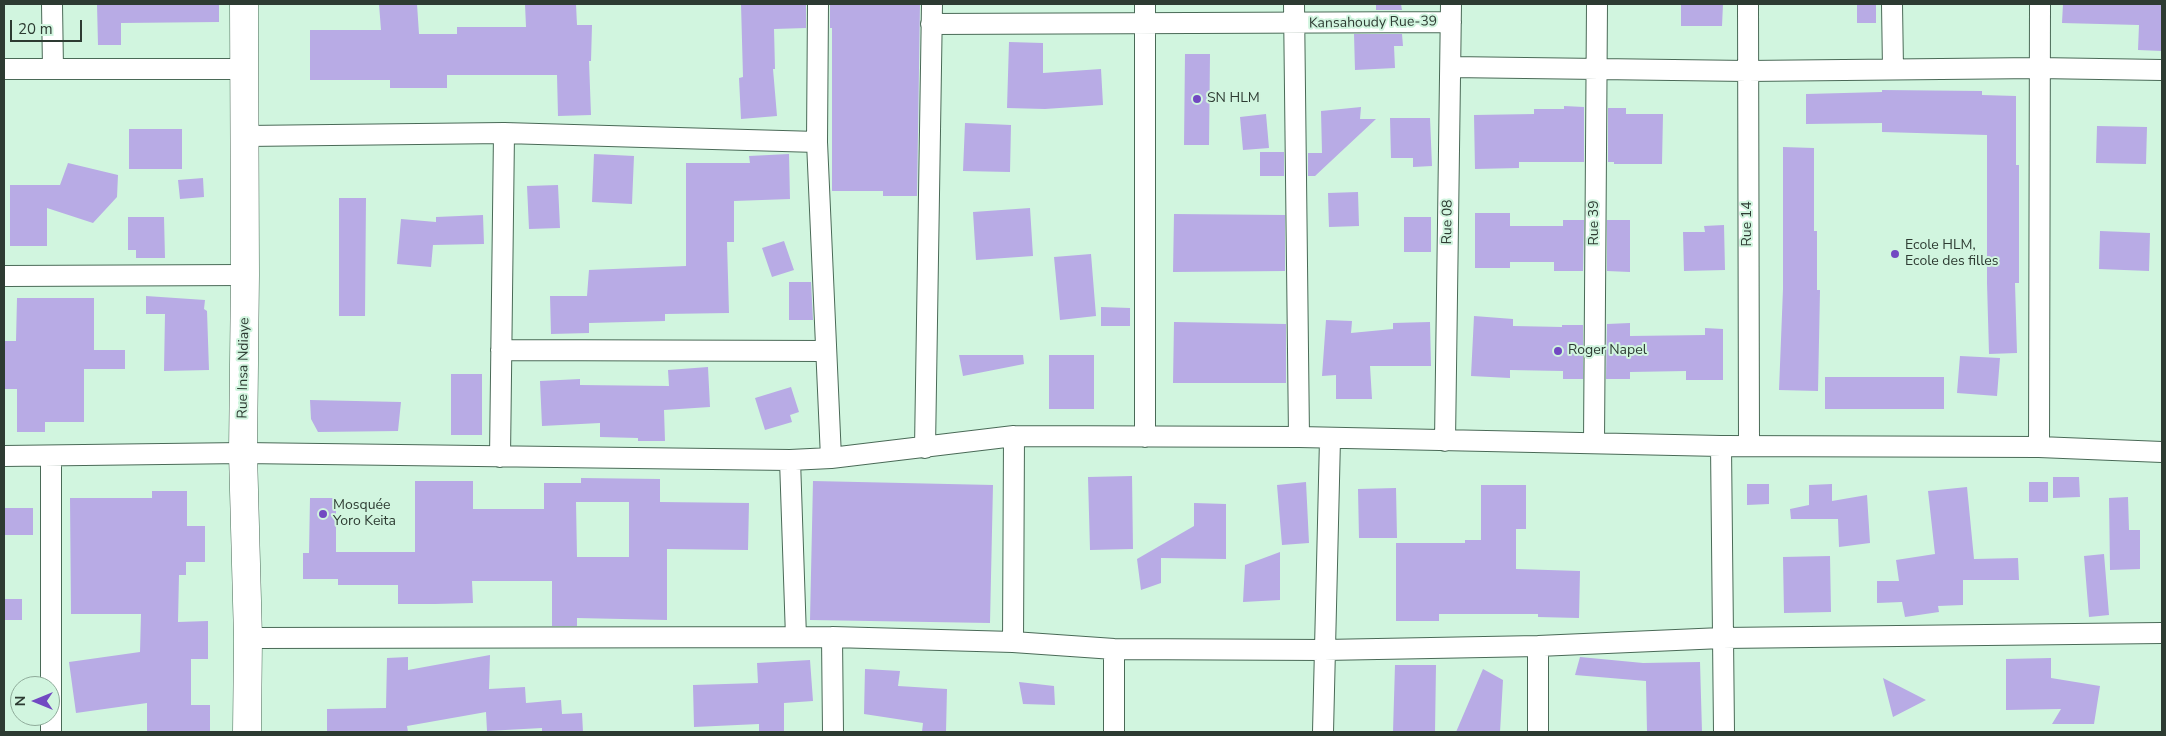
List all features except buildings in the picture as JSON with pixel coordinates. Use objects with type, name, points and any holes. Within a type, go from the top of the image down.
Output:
[{"type":"main road","name":"Rue Insa Ndiaye","points":[[244,4],[246,136],[243,453],[248,638],[247,732]]},
{"type":"street","points":[[52,4],[53,69]]},
{"type":"street","points":[[818,4],[817,142],[831,458]]},
{"type":"street","points":[[925,448],[932,4]]},
{"type":"street","points":[[1294,4],[1299,437]]},
{"type":"street","name":"Rue 39","points":[[1594,442],[1597,4]]},
{"type":"street","name":"Rue 14","points":[[1748,4],[1750,445]]},
{"type":"street","points":[[1892,4],[1892,69]]},
{"type":"street","points":[[2039,447],[2038,68],[2040,4]]},
{"type":"street","name":"Kansahoudy Rue-39","points":[[932,24],[1145,14],[1294,24],[1451,13]]},
{"type":"street","name":"Rue 08","points":[[1445,441],[1451,13]]},
{"type":"street","points":[[1145,14],[1145,437]]},
{"type":"street","points":[[1451,67],[1747,71],[2038,68],[2162,70]]},
{"type":"street","points":[[4,69],[245,70]]},
{"type":"street","points":[[246,136],[504,133],[817,142]]},
{"type":"street","points":[[500,457],[504,133]]},
{"type":"street","points":[[4,276],[245,274]]},
{"type":"street","points":[[501,350],[826,351]]},
{"type":"street","points":[[1013,642],[1014,436]]},
{"type":"street","points":[[4,456],[243,453],[790,460],[831,458],[925,448],[1014,436],[1299,437],[1721,446],[2039,447],[2162,452]]},
{"type":"street","points":[[1323,732],[1330,438]]},
{"type":"street","points":[[1721,446],[1724,732]]},
{"type":"street","points":[[50,456],[51,732]]},
{"type":"street","points":[[790,460],[796,637]]},
{"type":"street","points":[[248,638],[832,637],[1013,642],[1114,649],[1324,650],[1538,646],[1722,638],[2162,633]]},
{"type":"street","points":[[832,637],[833,732]]},
{"type":"street","points":[[1538,646],[1538,732]]},
{"type":"street","points":[[1114,649],[1114,732]]},
{"type":"place","name":"SN HLM","points":[[1197,99]]},
{"type":"place","name":"Ecole HLM, Ecole des filles","points":[[1895,254]]},
{"type":"place","name":"Roger Napel","points":[[1558,351]]},
{"type":"place","name":"Mosquée Yoro Keita","points":[[323,514]]}]
